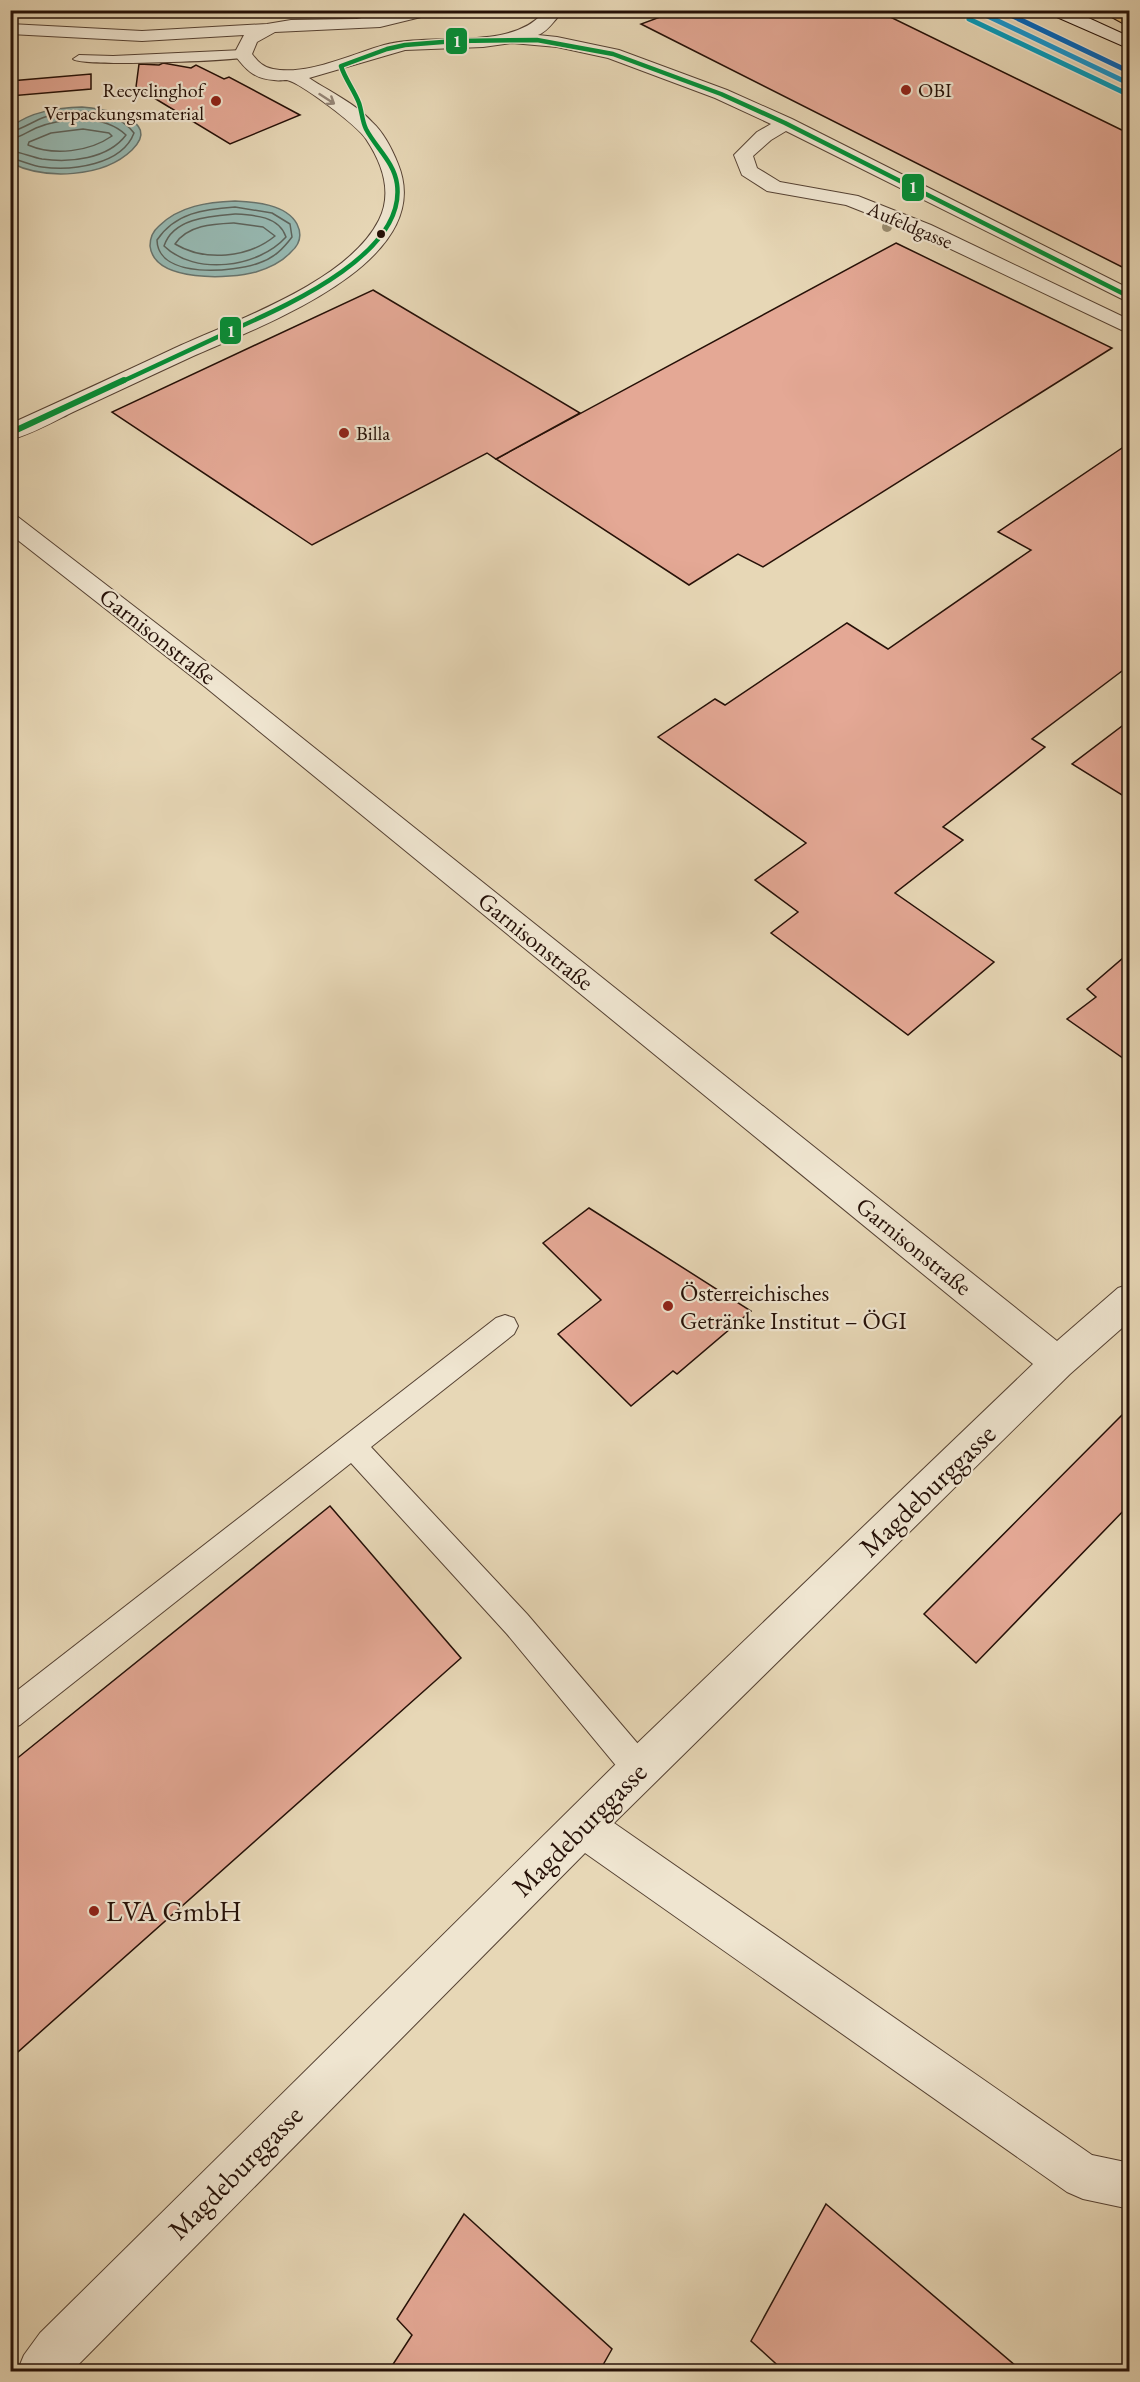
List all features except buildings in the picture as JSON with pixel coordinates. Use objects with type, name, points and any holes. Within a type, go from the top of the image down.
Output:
[{"type":"main road","points":[[1107,10],[1130,22]]},
{"type":"street","points":[[10,29],[142,36],[267,29],[283,26],[370,24],[427,10]]},
{"type":"street","points":[[1056,10],[1130,44]]},
{"type":"street","points":[[515,39],[539,29],[547,14],[569,25]]},
{"type":"street","points":[[243,54],[248,41],[267,29]]},
{"type":"street","name":"Aufeldgasse","points":[[589,32],[656,60],[721,94],[785,123],[1130,297]]},
{"type":"street","points":[[10,433],[310,294],[355,263],[372,247],[392,213],[396,179],[390,163],[362,122],[293,75],[265,72],[255,68],[243,54],[142,36]]},
{"type":"street","name":"Aufeldgasse","points":[[293,75],[341,66],[365,56],[405,45],[515,39],[557,42],[613,54],[721,94]]},
{"type":"street","points":[[341,66],[347,84],[359,104],[362,122]]},
{"type":"street","name":"Aufeldgasse","points":[[785,123],[764,136],[743,156],[749,171],[774,186],[851,200],[924,229],[1130,328]]},
{"type":"street","name":"Garnisonstraße","points":[[10,522],[213,680],[1058,1363]]},
{"type":"street","name":"Magdeburggasse","points":[[41,2372],[57,2350],[639,1769],[1058,1363],[1130,1299]]},
{"type":"street","points":[[582,1826],[1083,2176],[1130,2186]]},
{"type":"lane","points":[[79,59],[113,60],[243,54]]},
{"type":"lane","points":[[10,1715],[505,1326]]},
{"type":"lane","points":[[352,1446],[517,1624],[639,1769]]},
{"type":"water","points":[[82,107],[126,117],[140,130],[140,139],[132,150],[120,159],[90,171],[57,174],[40,172],[11,163],[11,127],[36,114]]},
{"type":"water","points":[[235,201],[269,205],[292,217],[299,231],[299,239],[294,249],[284,259],[266,269],[229,276],[195,276],[165,267],[155,258],[150,246],[151,237],[167,219],[194,206]]},
{"type":"transit line","points":[[975,10],[1130,84]]},
{"type":"transit line","points":[[1000,10],[1130,72]]},
{"type":"transit line","points":[[969,19],[1125,93]]},
{"type":"transit line","name":"1","points":[[10,433],[310,294],[361,256],[377,240],[389,223],[396,204],[397,184],[390,163],[364,126],[359,103],[341,66],[387,49],[405,45],[455,41],[537,40],[613,54],[721,94],[785,123],[1130,297]]},
{"type":"place","name":"OBI","points":[[906,90]]},
{"type":"place","name":"Recyclinghof Verpackungsmaterial","points":[[216,101]]},
{"type":"place","name":"Billa","points":[[344,433]]},
{"type":"place","name":"Österreichisches Getränke Institut – ÖGI","points":[[668,1306]]},
{"type":"place","name":"LVA GmbH","points":[[94,1911]]}]
